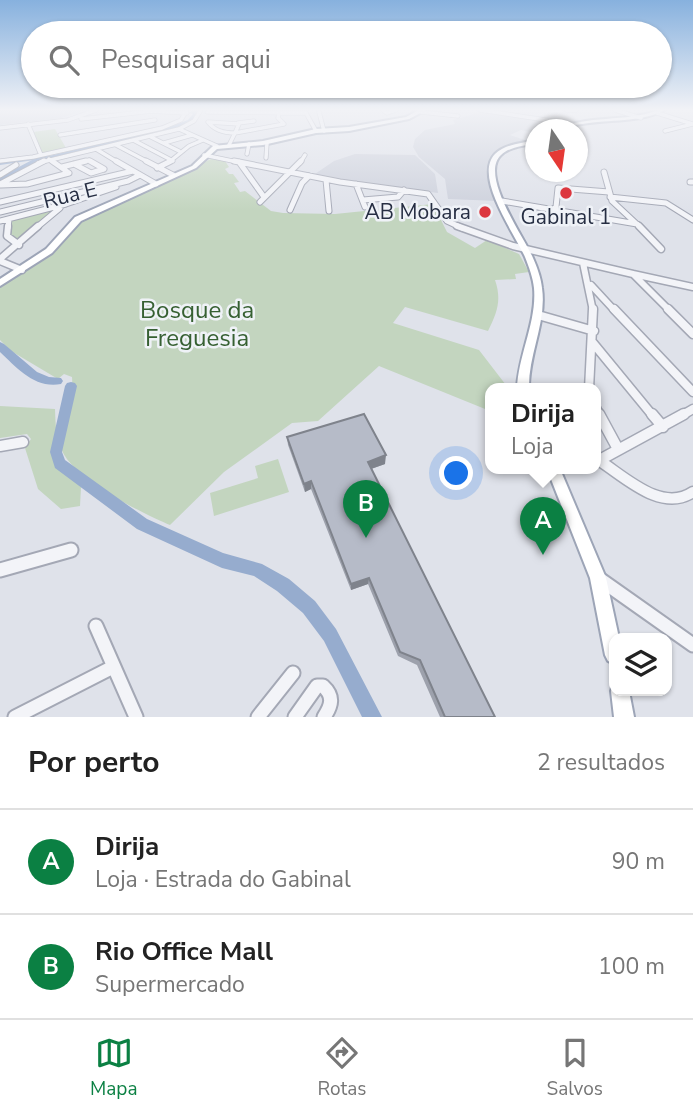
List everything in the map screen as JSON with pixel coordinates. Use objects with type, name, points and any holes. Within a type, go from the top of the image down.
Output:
[{"type":"main road","points":[[0,283],[54,246],[74,222],[197,164],[217,146],[258,143]]},
{"type":"main road","points":[[523,383],[525,359],[538,315],[538,284],[491,177],[492,159],[500,152],[525,144]]},
{"type":"main road","points":[[554,474],[598,578],[610,633]]},
{"type":"main road","points":[[621,696],[624,717]]},
{"type":"street","points":[[37,143],[41,155]]},
{"type":"street","points":[[65,143],[69,149]]},
{"type":"street","points":[[1,162],[99,143]]},
{"type":"street","points":[[0,184],[39,162],[123,143]]},
{"type":"street","points":[[140,143],[173,161]]},
{"type":"street","points":[[165,143],[179,151]]},
{"type":"street","points":[[158,168],[173,161],[179,151],[195,143]]},
{"type":"street","points":[[211,143],[217,146]]},
{"type":"street","points":[[266,158],[267,143]]},
{"type":"street","points":[[247,154],[248,144]]},
{"type":"street","points":[[116,145],[173,175]]},
{"type":"street","points":[[96,149],[156,184]]},
{"type":"street","points":[[0,154],[1,162]]},
{"type":"street","points":[[204,155],[326,180],[432,196],[444,219],[451,224],[524,248],[693,287]]},
{"type":"street","points":[[239,162],[262,199],[288,172],[301,163],[305,155]]},
{"type":"street","points":[[0,184],[27,184],[69,173],[49,159]]},
{"type":"street","points":[[62,167],[89,160],[105,169],[90,173],[74,164]]},
{"type":"street","points":[[0,175],[16,165],[1,162]]},
{"type":"street","points":[[0,203],[133,171]]},
{"type":"street","points":[[604,172],[610,194],[661,249]]},
{"type":"street","name":"Rua E","points":[[0,212],[128,181],[140,175]]},
{"type":"street","points":[[290,210],[302,183],[309,176]]},
{"type":"street","points":[[326,180],[329,211]]},
{"type":"street","points":[[0,221],[109,191],[128,181]]},
{"type":"street","points":[[355,184],[365,207]]},
{"type":"street","points":[[557,209],[558,188],[666,203],[693,220]]},
{"type":"street","points":[[363,200],[398,197],[404,190]]},
{"type":"street","points":[[502,201],[637,225]]},
{"type":"street","points":[[22,270],[0,260],[19,245],[38,223],[66,204]]},
{"type":"street","points":[[9,219],[7,236],[19,245]]},
{"type":"street","points":[[583,263],[591,285],[594,331],[590,383]]},
{"type":"street","points":[[634,274],[693,334]]},
{"type":"street","points":[[591,285],[693,392]]},
{"type":"street","points":[[538,315],[594,331]]},
{"type":"street","points":[[593,343],[663,427]]},
{"type":"street","points":[[601,459],[693,409]]},
{"type":"street","points":[[601,417],[618,449]]},
{"type":"street","points":[[0,446],[23,442]]},
{"type":"street","points":[[601,463],[660,497],[681,499],[693,492]]},
{"type":"street","points":[[0,570],[71,550]]},
{"type":"street","points":[[598,578],[693,645]]},
{"type":"street","points":[[96,626],[136,717]]},
{"type":"street","points":[[15,717],[113,667]]},
{"type":"street","points":[[258,717],[293,673]]},
{"type":"street","points":[[295,717],[317,686],[323,686],[329,691],[333,703],[324,717]]},
{"type":"shaded area","points":[[414,143],[520,143],[499,150],[489,165],[489,178],[498,201],[448,199],[445,179],[419,157]]},
{"type":"shaded area","points":[[355,154],[415,155],[435,174],[438,193],[312,176],[334,161]]},
{"type":"green space","points":[[38,143],[63,143],[66,148],[42,153]]},
{"type":"green space","name":"Bosque da Freguesia","points":[[211,159],[225,161],[229,167],[225,169],[239,182],[234,183],[240,192],[245,191],[271,211],[335,214],[433,204],[447,232],[475,248],[487,240],[519,254],[529,272],[515,274],[516,279],[495,280],[498,306],[488,331],[405,307],[393,323],[479,350],[504,383],[485,383],[485,409],[379,366],[318,421],[292,423],[224,472],[170,525],[141,512],[86,478],[63,452],[60,439],[71,394],[72,377],[64,374],[58,379],[11,351],[0,340],[0,288],[53,252],[73,226],[88,215],[131,198]]},
{"type":"green space","points":[[52,211],[21,240],[10,237],[11,220]]},
{"type":"green space","points":[[0,406],[55,409],[56,431],[63,460],[81,487],[80,506],[61,509],[38,489],[25,448],[31,439],[27,434],[0,438]]},
{"type":"green space","points":[[278,459],[289,492],[214,516],[210,493],[258,478],[255,466]]},
{"type":"water","points":[[111,143],[41,160],[0,183],[0,177],[32,160]]},
{"type":"building","points":[[364,414],[386,455],[368,462],[495,717],[445,717],[420,660],[400,652],[369,578],[351,584],[311,481],[304,484],[287,437]]},
{"type":"waterway","points":[[0,163],[46,157]]},
{"type":"waterway","points":[[0,346],[33,375],[57,381]]},
{"type":"waterway","points":[[71,386],[56,452],[60,464],[142,524],[222,560],[257,569],[283,585],[309,607],[330,635],[372,717]]},
{"type":"place","name":"Gabinal 1","points":[[566,193]]},
{"type":"place","name":"AB Mobara","points":[[485,212]]},
{"type":"place","name":"Rio Office Mall","points":[[366,538]]},
{"type":"place","name":"Dirija","points":[[543,555]]}]
